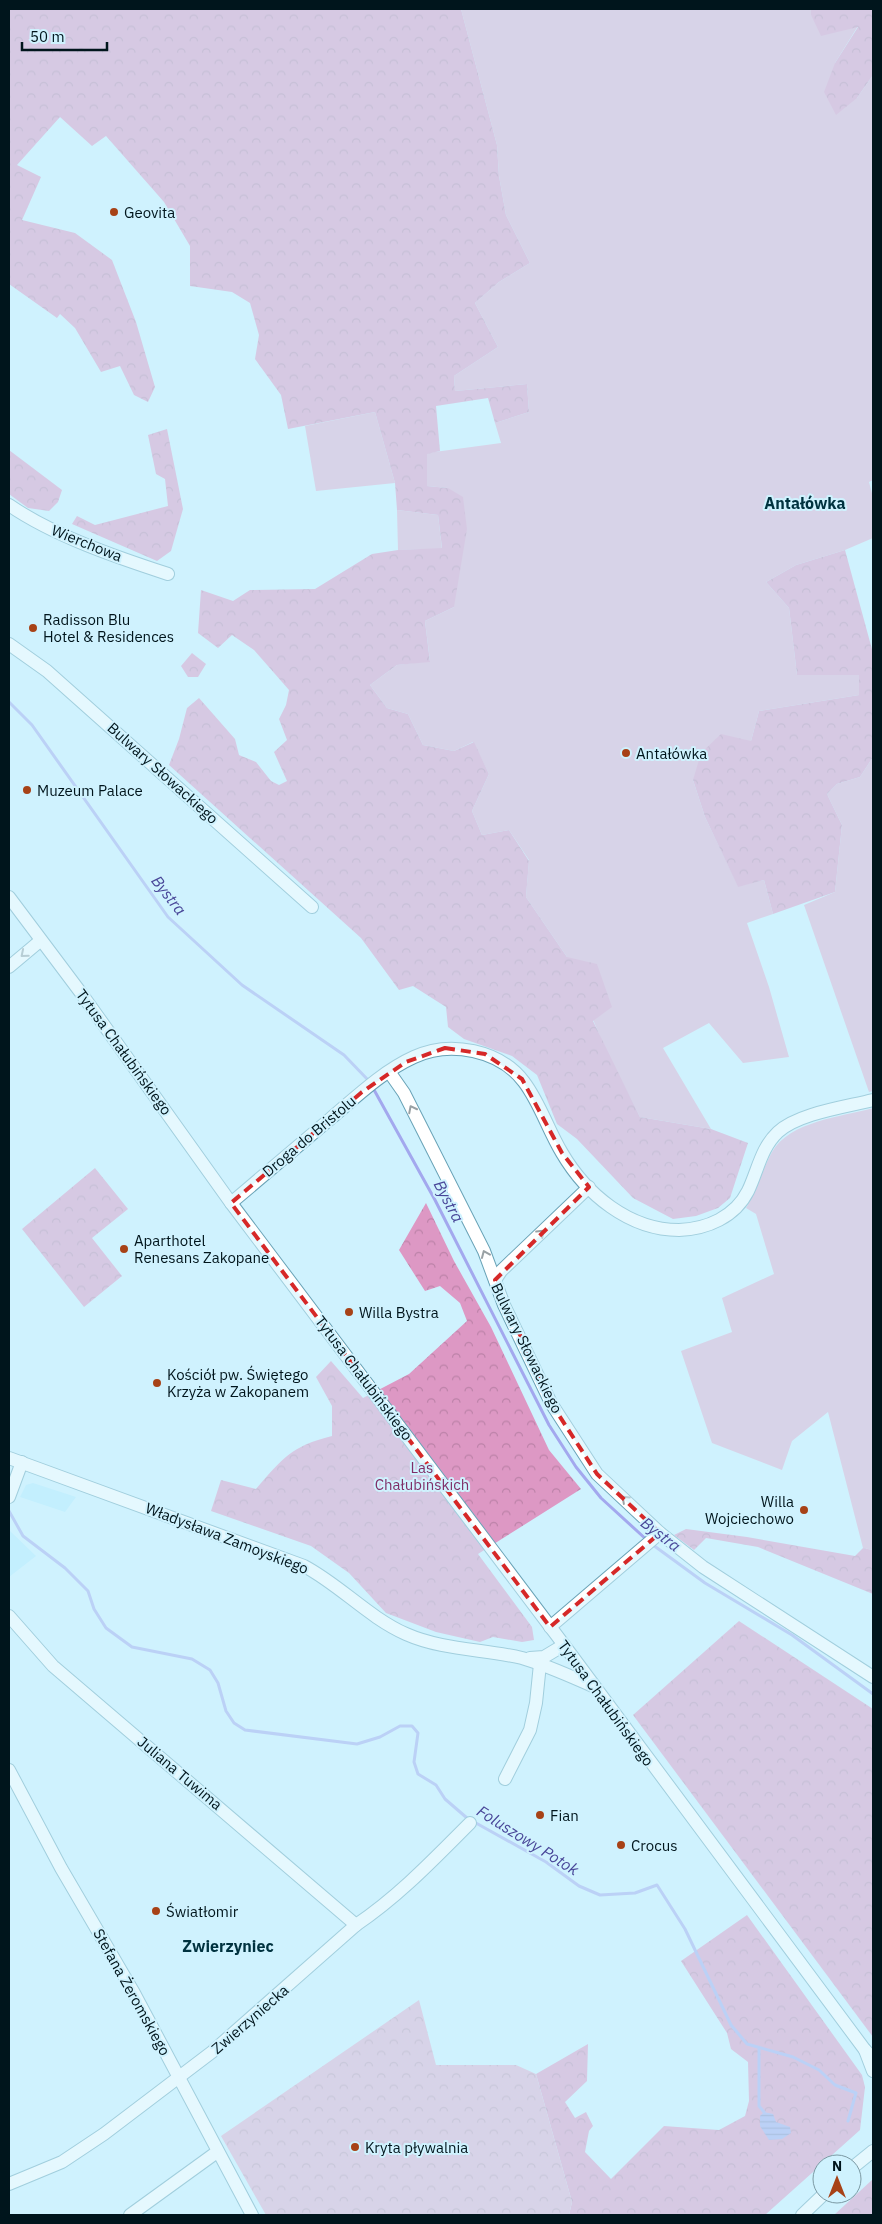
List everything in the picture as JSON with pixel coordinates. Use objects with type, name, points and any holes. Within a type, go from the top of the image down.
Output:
[{"type":"street","name":"Wierchowa","points":[[9,505],[25,516],[70,536],[168,574]]},
{"type":"street","name":"Bulwary Słowackiego","points":[[9,644],[47,671],[312,906]]},
{"type":"street","name":"Tytusa Chałubińskiego","points":[[9,897],[40,941],[81,993],[231,1203],[869,2054],[873,2071]]},
{"type":"street","points":[[9,966],[40,941]]},
{"type":"street","name":"Droga do Bristolu","points":[[231,1203],[362,1092],[419,1055],[445,1048],[472,1051],[498,1060],[526,1084],[562,1153],[589,1187],[613,1209],[642,1225],[678,1230],[707,1225],[730,1213],[748,1192],[762,1154],[780,1131],[801,1120],[873,1100]]},
{"type":"street","name":"Bulwary Słowackiego","points":[[385,1076],[404,1093],[484,1251],[495,1280],[551,1403],[597,1474],[658,1534],[703,1567],[873,1677]]},
{"type":"street","points":[[495,1280],[500,1271],[589,1187]]},
{"type":"street","name":"Władysława Zamoyskiego","points":[[9,1458],[304,1566],[327,1580],[378,1620],[405,1634],[436,1644],[521,1658],[593,1686]]},
{"type":"street","points":[[10,1494],[22,1462]]},
{"type":"street","points":[[550,1627],[658,1534]]},
{"type":"street","name":"Juliana Tuwima","points":[[9,1616],[53,1666],[356,1925]]},
{"type":"street","name":"Władysława Zamoyskiego","points":[[521,1658],[544,1657],[564,1645]]},
{"type":"street","points":[[505,1778],[530,1730],[536,1703],[540,1664]]},
{"type":"street","name":"Stefana Żeromskiego","points":[[9,1770],[179,2077],[252,2215]]},
{"type":"street","name":"Zwierzyniecka","points":[[9,2184],[62,2162],[104,2134],[212,2052],[356,1925],[376,1911],[421,1872],[470,1823]]},
{"type":"street","points":[[862,2158],[872,2148]]},
{"type":"street","points":[[130,2215],[217,2152]]},
{"type":"street","points":[[802,2215],[814,2204]]},
{"type":"highlighted area","points":[[445,1048],[485,1054],[522,1079],[562,1153],[589,1187],[495,1280],[551,1403],[597,1474],[660,1533],[550,1627],[231,1203],[362,1092],[406,1062]]},
{"type":"shaded area","points":[[33,1483],[76,1497],[65,1512],[20,1497],[26,1485]]},
{"type":"shaded area","points":[[9,1530],[36,1556],[9,1577]]},
{"type":"green space","points":[[9,9],[461,9],[497,145],[499,176],[506,215],[530,263],[499,282],[475,303],[498,347],[454,376],[455,391],[527,384],[529,412],[495,423],[488,398],[436,406],[440,451],[427,454],[427,486],[448,488],[463,497],[467,529],[454,607],[425,621],[430,662],[397,665],[370,685],[387,708],[408,714],[423,745],[454,751],[474,742],[489,774],[472,811],[482,835],[509,830],[529,861],[526,897],[567,957],[597,964],[612,1007],[593,1021],[640,1117],[711,1129],[748,1143],[730,1198],[718,1208],[696,1216],[673,1219],[633,1198],[577,1139],[557,1124],[537,1075],[512,1056],[464,1039],[448,1027],[446,1007],[413,986],[399,990],[361,938],[169,765],[179,739],[187,708],[199,698],[235,739],[239,755],[256,762],[271,781],[279,785],[287,781],[274,752],[287,740],[279,719],[286,705],[289,690],[254,650],[232,635],[218,648],[198,633],[201,590],[233,601],[250,590],[315,589],[372,554],[398,550],[442,548],[438,515],[397,510],[395,483],[375,412],[288,429],[281,395],[255,359],[259,335],[250,303],[232,292],[190,286],[190,246],[164,202],[106,136],[92,146],[60,117],[17,165],[41,177],[22,220],[75,233],[112,260],[136,322],[155,387],[148,402],[134,395],[120,366],[101,372],[75,328],[60,314],[57,318],[9,284]]},
{"type":"green space","points":[[461,9],[811,9],[811,15],[858,26],[835,63],[857,98],[873,75],[873,480],[869,482],[873,497],[873,538],[845,550],[796,565],[766,582],[789,608],[797,675],[859,675],[859,695],[759,711],[751,741],[693,780],[705,817],[738,886],[764,880],[773,914],[747,923],[769,987],[789,1057],[743,1063],[709,1023],[663,1048],[711,1129],[640,1117],[604,1046],[567,957],[526,897],[529,860],[509,830],[482,835],[472,811],[489,774],[473,742],[454,751],[423,745],[408,714],[387,708],[370,685],[397,665],[430,661],[425,621],[454,607],[448,488],[427,486],[427,453],[501,443],[495,423],[529,412],[527,384],[455,391],[454,376],[498,347],[475,303],[499,282],[530,263],[506,215],[499,176],[497,145]]},
{"type":"green space","points":[[811,9],[873,9],[873,75],[857,98],[836,115],[824,92],[835,63],[858,27],[821,36],[811,15]]},
{"type":"green space","points":[[375,412],[395,483],[316,491],[305,426]]},
{"type":"green space","points":[[167,429],[183,509],[171,551],[157,561],[72,524],[77,516],[95,525],[168,506],[165,479],[156,474],[148,435]]},
{"type":"green space","points":[[9,450],[62,490],[58,502],[49,511],[28,508],[9,494]]},
{"type":"green space","points":[[397,510],[438,515],[442,549],[398,550]]},
{"type":"green space","points":[[845,550],[873,653],[873,757],[860,777],[837,784],[827,794],[842,825],[835,892],[773,914],[764,880],[738,887],[705,817],[693,780],[701,753],[721,734],[751,741],[759,711],[859,695],[859,675],[797,675],[789,608],[766,582],[796,565]]},
{"type":"green space","points":[[192,653],[206,664],[198,677],[188,677],[181,666]]},
{"type":"green space","points":[[873,757],[873,1091],[869,1092],[804,905],[835,892],[842,825],[827,794],[837,784],[860,777]]},
{"type":"green space","points":[[873,1108],[873,1550],[863,1548],[828,1412],[792,1441],[782,1470],[712,1443],[681,1351],[732,1332],[722,1298],[774,1274],[756,1214],[746,1208],[772,1152],[791,1133],[803,1127]]},
{"type":"green space","points":[[95,1168],[128,1209],[92,1238],[122,1276],[84,1307],[22,1229]]},
{"type":"green space","name":"Las Chałubińskich","points":[[426,1203],[454,1261],[491,1327],[549,1450],[581,1489],[478,1554],[532,1627],[534,1640],[522,1642],[493,1637],[480,1642],[436,1632],[386,1613],[349,1573],[311,1546],[211,1511],[221,1480],[256,1489],[288,1455],[306,1444],[332,1436],[332,1406],[316,1377],[331,1361],[363,1398],[409,1374],[467,1321],[460,1303],[440,1286],[425,1291],[399,1250]]},
{"type":"green space","points":[[686,1529],[747,1537],[855,1556],[863,1548],[873,1550],[873,1594],[758,1547],[706,1538],[694,1550],[674,1535]]},
{"type":"green space","points":[[739,1621],[873,1709],[873,2037],[633,1715]]},
{"type":"green space","points":[[747,1915],[862,2075],[865,2087],[860,2130],[833,2154],[812,2154],[812,2173],[765,2215],[569,2215],[572,2202],[536,2074],[588,2044],[587,2081],[565,2102],[575,2118],[586,2112],[593,2126],[589,2131],[585,2152],[611,2179],[664,2126],[719,2130],[745,2116],[749,2101],[748,2062],[731,2049],[727,2033],[681,1961]]},
{"type":"green space","points":[[419,2000],[436,2065],[516,2065],[536,2074],[572,2202],[569,2215],[266,2215],[221,2136]]},
{"type":"green space","points":[[873,2179],[873,2215],[834,2215],[846,2204],[862,2204],[862,2189]]},
{"type":"water","points":[[764,2112],[773,2114],[776,2122],[790,2127],[791,2133],[782,2139],[769,2140],[760,2126],[760,2116]]},
{"type":"waterway","name":"Bystra","points":[[9,702],[32,725],[168,917],[242,985],[344,1055],[370,1082]]},
{"type":"waterway","name":"Bystra","points":[[373,1088],[435,1200],[549,1425],[576,1467],[601,1498],[648,1541]]},
{"type":"waterway","name":"Foluszowy Potok","points":[[9,1511],[23,1536],[65,1568],[88,1591],[94,1609],[106,1628],[132,1647],[192,1659],[210,1670],[218,1683],[226,1711],[234,1723],[245,1730],[357,1744],[380,1737],[400,1726],[412,1726],[418,1733],[414,1762],[418,1774],[436,1785],[445,1799],[467,1818],[546,1862],[579,1886],[600,1895],[635,1893],[657,1885],[685,1929],[731,2025],[747,2044],[793,2057],[819,2070],[835,2085],[856,2093],[848,2121]]},
{"type":"waterway","name":"Bystra","points":[[653,1545],[705,1583],[792,1635],[873,1694]]},
{"type":"waterway","points":[[759,2049],[759,2106],[764,2112]]},
{"type":"place","name":"Geovita","points":[[114,212]]},
{"type":"place","name":"Radisson Blu Hotel & Residences","points":[[33,628]]},
{"type":"place","name":"Antałówka","points":[[626,753]]},
{"type":"place","name":"Muzeum Palace","points":[[27,790]]},
{"type":"place","name":"Aparthotel Renesans Zakopane","points":[[124,1249]]},
{"type":"place","name":"Willa Bystra","points":[[349,1312]]},
{"type":"place","name":"Kościół pw. Świętego Krzyża w Zakopanem","points":[[157,1383]]},
{"type":"place","name":"Willa Wojciechowo","points":[[804,1510]]},
{"type":"place","name":"Fian","points":[[540,1815]]},
{"type":"place","name":"Crocus","points":[[621,1845]]},
{"type":"place","name":"Światłomir","points":[[156,1911]]},
{"type":"place","name":"Kryta pływalnia","points":[[355,2147]]},
{"type":"district","name":"Antałówka","points":[[805,503]]},
{"type":"district","name":"Zwierzyniec","points":[[228,1946]]}]
